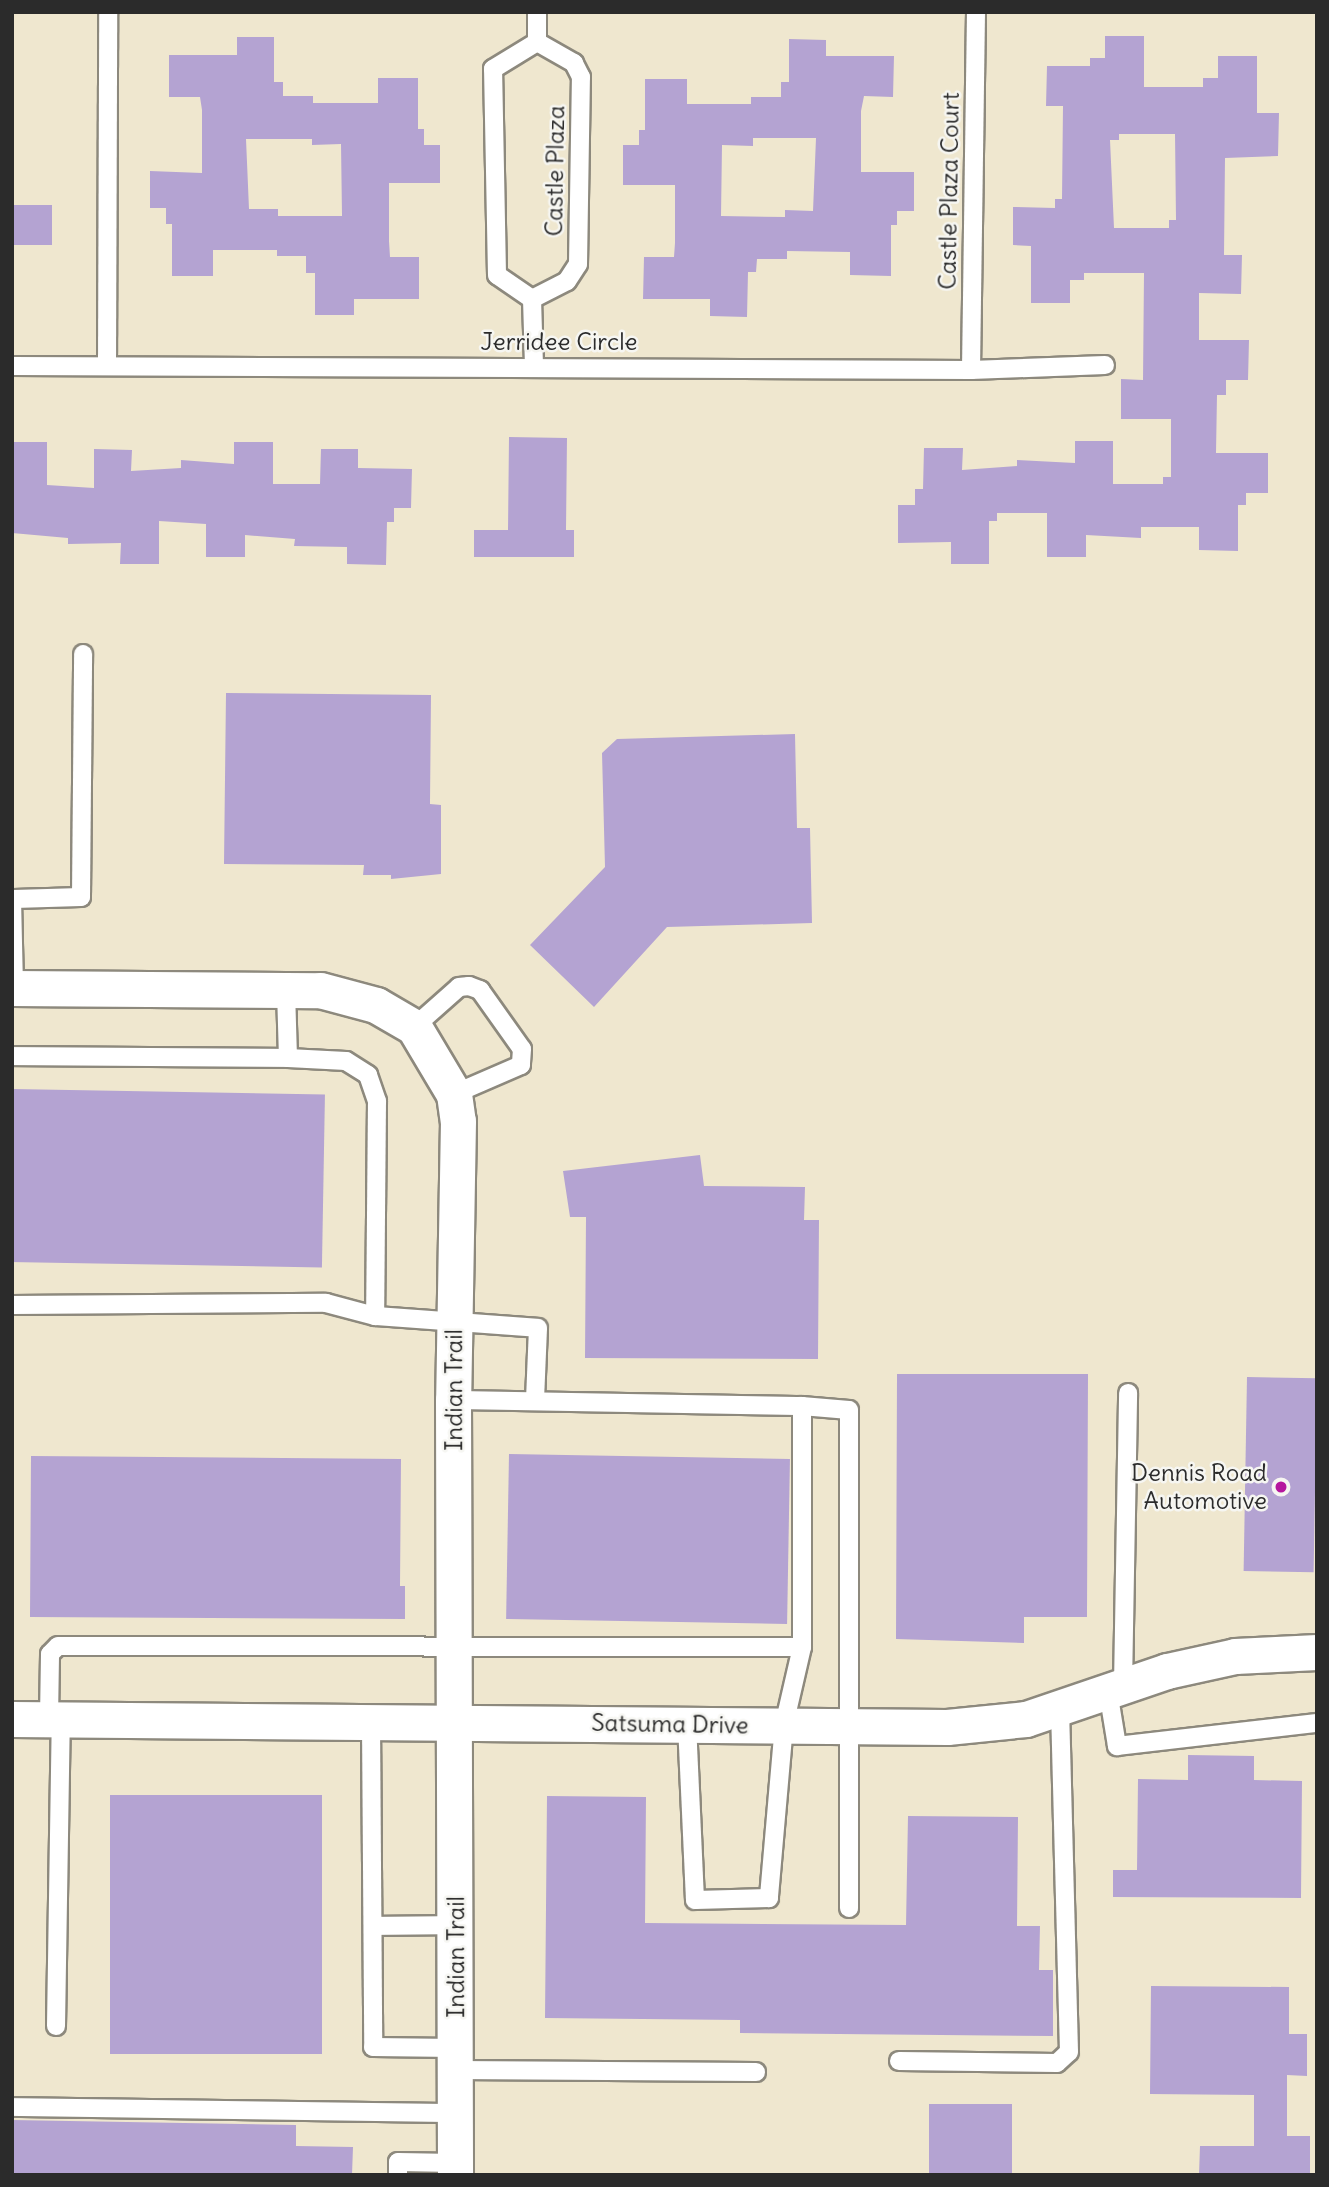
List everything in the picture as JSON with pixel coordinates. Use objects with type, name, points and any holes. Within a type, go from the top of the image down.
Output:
[{"type":"street","name":"Indian Trail","points":[[13,988],[320,990],[376,1005],[414,1027],[454,1094],[458,1121],[453,1400],[456,1645],[455,2169]]},
{"type":"street","name":"Satsuma Drive","points":[[12,1719],[947,1727],[1026,1719],[1115,1689],[1235,1656],[1317,1652]]},
{"type":"lane","points":[[107,364],[108,12]]},
{"type":"lane","points":[[534,366],[532,299],[497,275],[493,69],[537,42],[537,12]]},
{"type":"lane","name":"Castle Plaza Court","points":[[971,370],[976,12]]},
{"type":"lane","name":"Castle Plaza","points":[[532,299],[568,281],[578,264],[581,77],[574,63],[537,42]]},
{"type":"lane","name":"Jerridee Circle","points":[[12,366],[107,364],[971,370],[1105,365]]},
{"type":"lane","points":[[13,988],[13,899],[81,897],[83,654]]},
{"type":"lane","points":[[414,1027],[459,987],[470,986],[480,990],[522,1049],[521,1065],[454,1094]]},
{"type":"lane","points":[[286,990],[288,1058]]},
{"type":"lane","points":[[12,1056],[288,1058],[346,1061],[369,1075],[377,1101],[375,1316]]},
{"type":"lane","points":[[12,1305],[326,1303],[375,1316],[538,1328],[535,1401]]},
{"type":"lane","points":[[1128,1393],[1115,1689],[1117,1746],[1317,1723]]},
{"type":"lane","points":[[453,1400],[802,1406],[849,1410],[852,1726],[849,1908]]},
{"type":"lane","points":[[687,1724],[695,1900],[769,1898],[784,1725],[802,1647],[802,1406]]},
{"type":"lane","points":[[55,2026],[55,1719],[50,1654],[58,1646],[802,1647]]},
{"type":"lane","points":[[899,2061],[1057,2063],[1069,2052],[1060,1708]]},
{"type":"lane","points":[[371,1721],[375,1926],[373,2047],[456,2059],[756,2072]]},
{"type":"lane","points":[[375,1926],[456,1925]]},
{"type":"lane","points":[[12,2107],[456,2113]]},
{"type":"lane","points":[[398,2175],[398,2162],[455,2169]]},
{"type":"building","points":[[1105,36],[1144,36],[1144,87],[1203,87],[1203,78],[1218,78],[1218,56],[1257,56],[1257,113],[1279,113],[1278,156],[1225,158],[1224,255],[1242,255],[1241,294],[1199,293],[1199,340],[1249,340],[1248,380],[1226,380],[1226,395],[1217,395],[1216,453],[1268,453],[1268,493],[1246,493],[1246,505],[1238,505],[1238,551],[1199,550],[1199,527],[1141,527],[1141,538],[1086,535],[1086,557],[1047,557],[1047,513],[997,513],[997,521],[989,521],[989,564],[951,564],[951,542],[898,543],[898,505],[915,505],[915,489],[923,489],[924,448],[963,448],[962,470],[1017,466],[1017,460],[1075,463],[1075,441],[1113,441],[1113,484],[1163,484],[1163,477],[1171,477],[1171,419],[1121,419],[1121,379],[1143,380],[1144,273],[1084,273],[1084,280],[1070,280],[1070,303],[1031,303],[1031,246],[1013,245],[1013,207],[1055,208],[1055,199],[1062,199],[1063,106],[1046,106],[1047,66],[1090,66],[1090,58],[1105,58]],"holes":[[[1119,134],[1175,134],[1176,220],[1169,220],[1169,228],[1114,228],[1110,140],[1119,140]]]},
{"type":"building","points":[[237,37],[274,37],[274,82],[283,82],[283,96],[313,96],[313,103],[378,103],[378,78],[418,78],[418,129],[424,129],[424,145],[440,145],[440,183],[389,183],[389,241],[390,257],[419,257],[419,299],[354,299],[354,315],[315,315],[315,273],[306,273],[306,256],[277,256],[277,250],[213,250],[213,276],[172,276],[172,224],[166,224],[166,208],[150,208],[150,171],[202,173],[202,110],[200,97],[169,97],[169,55],[237,55]],"holes":[[[246,139],[312,139],[312,145],[341,144],[342,216],[278,216],[278,209],[249,209]]]},
{"type":"building","points":[[789,39],[826,40],[826,56],[894,56],[893,97],[864,96],[861,111],[861,172],[914,172],[914,211],[897,211],[897,225],[891,225],[891,276],[850,275],[850,252],[787,251],[787,259],[757,259],[756,272],[748,272],[747,317],[710,316],[710,299],[643,299],[644,257],[674,257],[675,243],[675,185],[623,185],[623,145],[639,145],[639,130],[645,130],[645,79],[687,79],[687,104],[751,104],[751,97],[781,97],[781,82],[789,82]],"holes":[[[753,138],[816,138],[813,211],[785,210],[785,217],[721,216],[722,145],[753,146]]]},
{"type":"building","points":[[12,205],[52,205],[52,245],[12,245]]},
{"type":"building","points":[[509,437],[567,438],[566,530],[574,530],[574,557],[474,557],[474,530],[508,530]]},
{"type":"building","points":[[12,442],[47,442],[47,485],[94,488],[94,449],[132,450],[131,471],[181,468],[181,460],[234,464],[234,442],[273,442],[273,484],[320,484],[321,449],[358,449],[358,468],[412,469],[411,508],[394,508],[394,522],[387,522],[386,565],[347,564],[347,547],[294,546],[295,539],[245,535],[245,557],[206,557],[206,524],[159,521],[159,564],[120,564],[121,543],[68,544],[68,538],[12,533]]},
{"type":"building","points":[[226,693],[431,695],[430,804],[441,805],[441,874],[391,879],[391,875],[363,875],[364,865],[224,864]]},
{"type":"building","points":[[795,734],[797,828],[810,828],[812,923],[667,927],[594,1007],[530,945],[605,867],[602,753],[617,739]]},
{"type":"building","points":[[12,1089],[325,1094],[322,1267],[12,1262]]},
{"type":"building","points":[[700,1155],[704,1186],[805,1187],[804,1220],[819,1220],[818,1359],[585,1358],[586,1217],[570,1217],[563,1171]]},
{"type":"building","points":[[897,1374],[1088,1374],[1087,1617],[1024,1617],[1024,1643],[896,1639]]},
{"type":"building","name":"Dennis Road Automotive","points":[[1247,1377],[1317,1378],[1314,1572],[1244,1571]]},
{"type":"building","points":[[509,1454],[790,1459],[787,1624],[506,1619]]},
{"type":"building","points":[[31,1456],[401,1459],[400,1586],[405,1586],[405,1619],[30,1617]]},
{"type":"building","points":[[1188,1755],[1254,1756],[1254,1780],[1302,1781],[1301,1898],[1113,1897],[1113,1870],[1137,1870],[1138,1779],[1188,1780]]},
{"type":"building","points":[[110,1795],[322,1795],[322,2054],[110,2054]]},
{"type":"building","points":[[547,1796],[646,1797],[645,1923],[906,1925],[908,1816],[1018,1817],[1017,1926],[1040,1926],[1039,1970],[1053,1970],[1053,2036],[740,2033],[740,2020],[545,2018]]},
{"type":"building","points":[[1151,1986],[1289,1987],[1289,2034],[1307,2034],[1307,2076],[1287,2075],[1287,2136],[1310,2136],[1310,2175],[1199,2175],[1200,2146],[1254,2146],[1254,2095],[1150,2094]]},
{"type":"building","points":[[929,2104],[1012,2104],[1012,2175],[929,2175]]},
{"type":"building","points":[[12,2120],[296,2125],[296,2146],[353,2147],[352,2175],[12,2175]]},
{"type":"place","name":"Dennis Road Automotive","points":[[1281,1487]]}]
